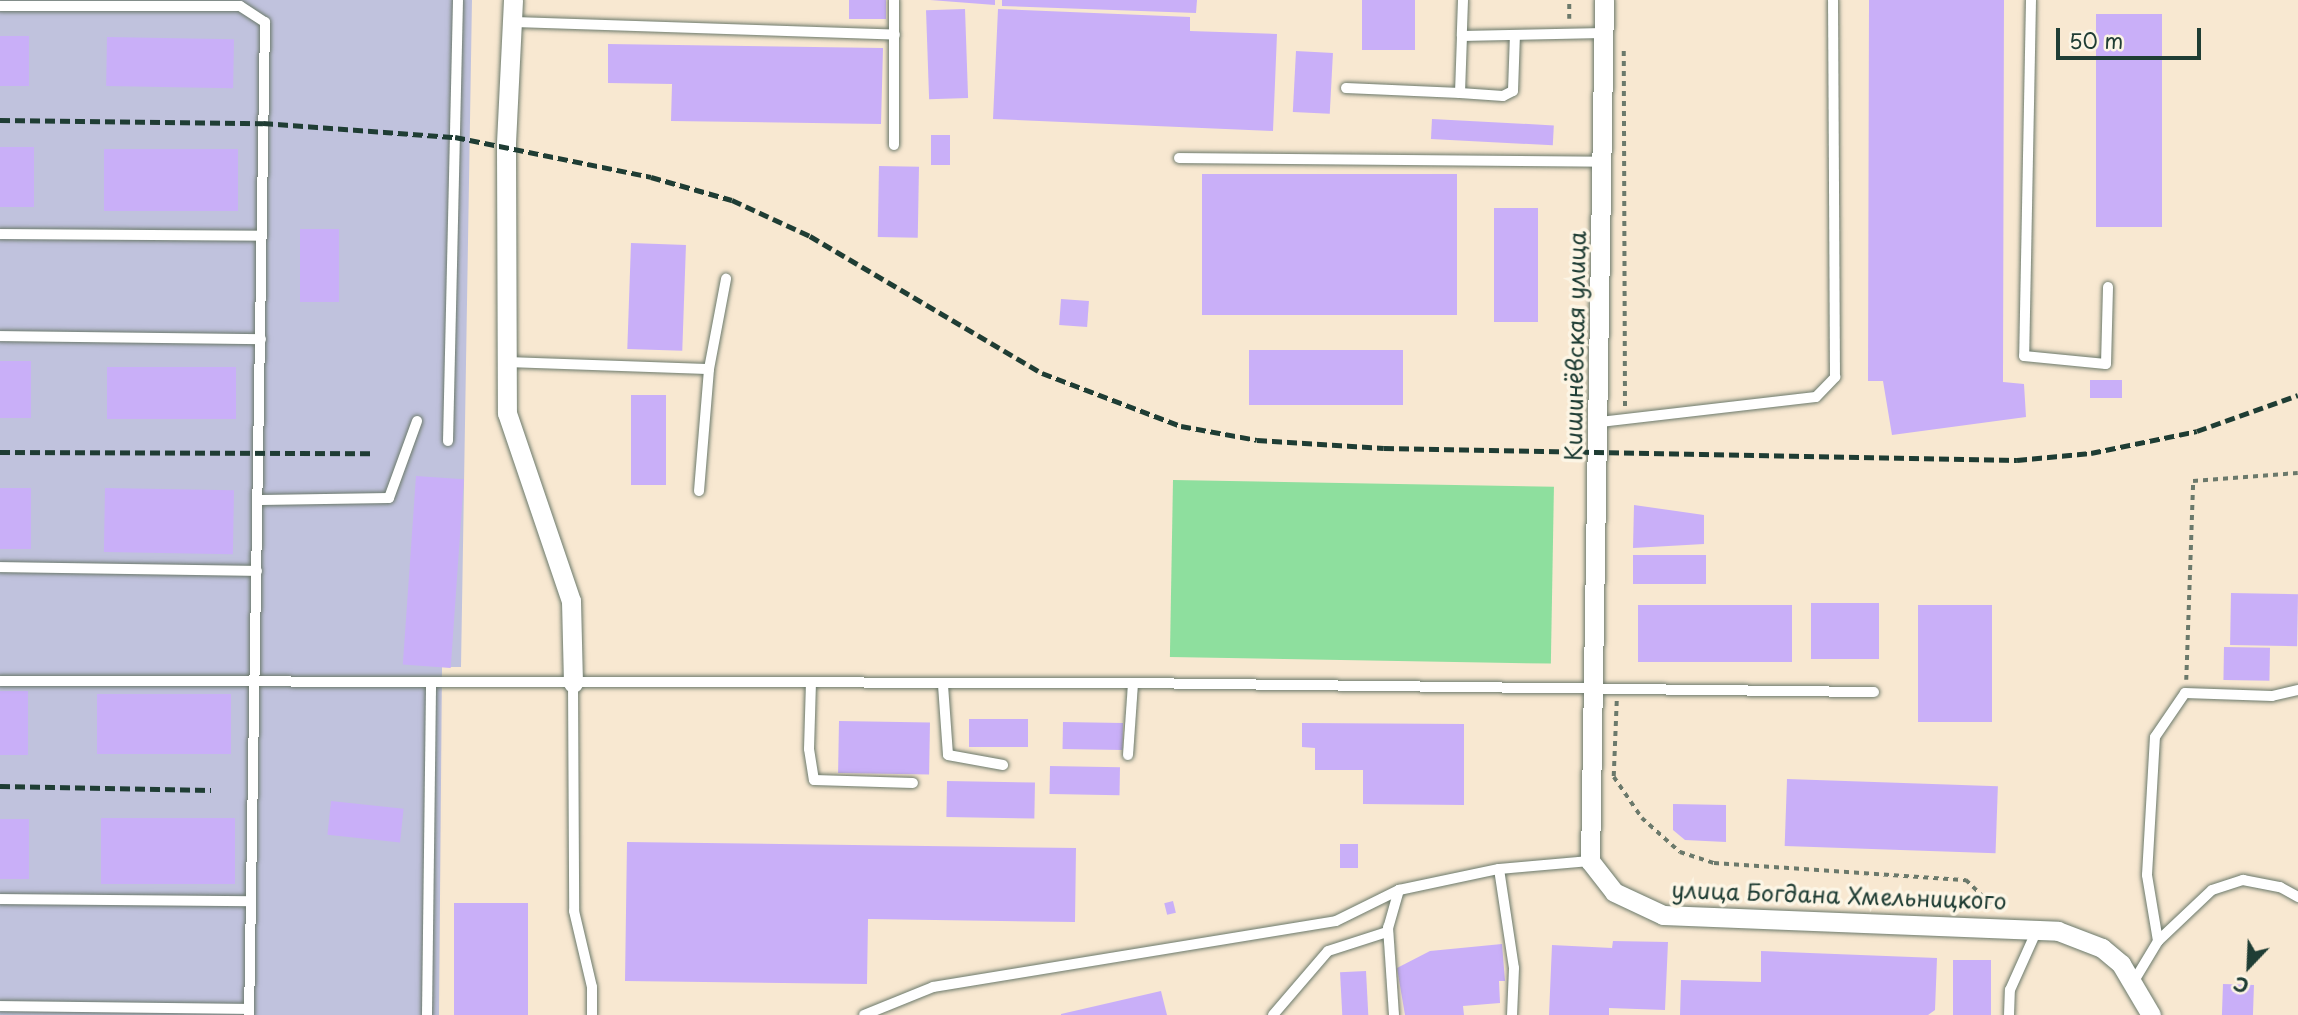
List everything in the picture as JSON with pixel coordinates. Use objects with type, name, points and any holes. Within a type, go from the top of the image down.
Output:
[{"type":"street","points":[[513,0],[506,145],[507,412],[571,601],[573,683]]},
{"type":"street","name":"Кишинёвская улица","points":[[1593,692],[1600,422],[1604,0]]},
{"type":"street","points":[[1590,861],[1593,692]]},
{"type":"street","name":"улица Богдана Хмельницкого","points":[[1590,861],[1614,891],[1662,915],[2038,928],[2102,948],[2134,981],[2151,1015]]},
{"type":"lane","points":[[449,441],[458,0]]},
{"type":"lane","points":[[894,0],[894,145]]},
{"type":"lane","points":[[1460,93],[1463,0]]},
{"type":"lane","points":[[1600,422],[1816,397],[1835,377],[1833,0]]},
{"type":"lane","points":[[2031,0],[2024,356],[2106,364],[2108,287]]},
{"type":"lane","points":[[0,6],[240,6],[255,12],[265,22],[261,499],[249,901],[249,1012],[0,1006]]},
{"type":"lane","points":[[512,22],[895,35]]},
{"type":"lane","points":[[1462,36],[1603,33]]},
{"type":"lane","points":[[1346,88],[1503,96],[1513,91],[1515,35]]},
{"type":"lane","points":[[1179,158],[1601,162]]},
{"type":"lane","points":[[0,234],[262,236]]},
{"type":"lane","points":[[699,491],[709,369],[726,279]]},
{"type":"lane","points":[[0,336],[261,339]]},
{"type":"lane","points":[[505,362],[709,369]]},
{"type":"lane","points":[[261,499],[389,498],[417,421]]},
{"type":"lane","points":[[0,567],[257,571]]},
{"type":"lane","points":[[0,681],[811,682],[943,685],[1133,683],[1593,692],[1874,692]]},
{"type":"lane","points":[[427,1015],[431,682]]},
{"type":"lane","points":[[811,682],[810,748],[814,780],[913,782]]},
{"type":"lane","points":[[573,683],[574,911],[592,987],[592,1015]]},
{"type":"lane","points":[[1128,755],[1133,683]]},
{"type":"lane","points":[[943,685],[948,755],[1003,765]]},
{"type":"lane","points":[[2158,941],[2147,875],[2155,737],[2185,693],[2272,696],[2298,690]]},
{"type":"lane","points":[[864,1015],[933,987],[1336,921],[1399,890],[1499,869],[1590,861]]},
{"type":"lane","points":[[1499,869],[1514,968],[1512,1015]]},
{"type":"lane","points":[[2134,981],[2158,941],[2212,890],[2243,880],[2280,887],[2298,897]]},
{"type":"lane","points":[[1395,1015],[1387,932],[1399,890]]},
{"type":"lane","points":[[0,899],[249,901]]},
{"type":"lane","points":[[2009,1015],[2010,990],[2038,928]]},
{"type":"lane","points":[[1273,1015],[1328,951],[1387,932]]},
{"type":"path","points":[[1569,0],[1569,34]]},
{"type":"path","points":[[1625,37],[1625,419]]},
{"type":"path","points":[[2185,693],[2193,481],[2298,473]]},
{"type":"path","points":[[1618,692],[1614,777],[1642,818],[1681,852],[1714,863],[1966,880],[2013,927]]},
{"type":"shaded area","points":[[0,0],[472,0],[461,667],[442,667],[439,1015],[0,1015]]},
{"type":"green space","points":[[1173,480],[1554,487],[1551,664],[1170,657]]},
{"type":"building","points":[[849,0],[886,0],[886,19],[849,19]]},
{"type":"building","points":[[930,0],[995,0],[995,5]]},
{"type":"building","points":[[1002,0],[1197,0],[1196,13],[1002,6]]},
{"type":"building","points":[[1362,0],[1415,0],[1415,50],[1362,50]]},
{"type":"building","points":[[1869,0],[2004,0],[2003,382],[2024,384],[2026,417],[1892,435],[1883,381],[1868,381]]},
{"type":"building","points":[[965,9],[968,98],[929,99],[926,10]]},
{"type":"building","points":[[998,9],[1190,17],[1190,31],[1277,34],[1273,131],[993,119]]},
{"type":"building","points":[[2096,14],[2162,14],[2162,227],[2096,227]]},
{"type":"building","points":[[0,36],[29,36],[29,86],[0,86]]},
{"type":"building","points":[[107,37],[234,39],[233,88],[106,86]]},
{"type":"building","points":[[608,44],[883,48],[881,124],[671,121],[672,84],[608,83]]},
{"type":"building","points":[[1296,51],[1333,53],[1330,114],[1293,112]]},
{"type":"building","points":[[1432,119],[1554,125],[1553,145],[1431,139]]},
{"type":"building","points":[[931,135],[950,135],[950,165],[931,165]]},
{"type":"building","points":[[0,147],[34,147],[34,207],[0,207]]},
{"type":"building","points":[[104,149],[238,149],[238,211],[104,211]]},
{"type":"building","points":[[879,166],[919,167],[918,238],[878,237]]},
{"type":"building","points":[[1202,174],[1457,174],[1457,315],[1202,315]]},
{"type":"building","points":[[1494,208],[1538,208],[1538,322],[1494,322]]},
{"type":"building","points":[[300,229],[339,229],[339,302],[300,302]]},
{"type":"building","points":[[631,243],[686,245],[682,351],[627,349]]},
{"type":"building","points":[[1061,299],[1089,301],[1087,327],[1059,325]]},
{"type":"building","points":[[1249,350],[1403,350],[1403,405],[1249,405]]},
{"type":"building","points":[[0,361],[31,361],[31,418],[0,418]]},
{"type":"building","points":[[107,367],[236,367],[236,419],[107,419]]},
{"type":"building","points":[[2090,380],[2122,380],[2122,398],[2090,398]]},
{"type":"building","points":[[631,395],[666,395],[666,485],[631,485]]},
{"type":"building","points":[[416,476],[464,479],[451,668],[403,665]]},
{"type":"building","points":[[0,488],[31,488],[31,549],[0,549]]},
{"type":"building","points":[[105,488],[234,490],[233,554],[104,552]]},
{"type":"building","points":[[1634,505],[1704,515],[1704,544],[1633,548]]},
{"type":"building","points":[[1633,555],[1706,555],[1706,584],[1633,584]]},
{"type":"building","points":[[2231,593],[2298,594],[2297,646],[2230,645]]},
{"type":"building","points":[[1811,603],[1879,603],[1879,659],[1811,659]]},
{"type":"building","points":[[1638,605],[1792,605],[1792,662],[1638,662]]},
{"type":"building","points":[[1918,605],[1992,605],[1992,722],[1918,722]]},
{"type":"building","points":[[2224,647],[2270,648],[2269,681],[2223,680]]},
{"type":"building","points":[[0,691],[28,691],[28,755],[0,755]]},
{"type":"building","points":[[97,694],[231,694],[231,754],[97,754]]},
{"type":"building","points":[[969,719],[1028,719],[1028,747],[969,747]]},
{"type":"building","points":[[839,721],[930,723],[929,775],[838,773]]},
{"type":"building","points":[[1063,722],[1123,723],[1123,750],[1063,749]]},
{"type":"building","points":[[1302,723],[1464,724],[1464,805],[1363,804],[1363,770],[1315,770],[1315,748],[1302,747]]},
{"type":"building","points":[[1050,766],[1120,767],[1120,795],[1050,794]]},
{"type":"building","points":[[1787,779],[1998,786],[1996,853],[1785,846]]},
{"type":"building","points":[[947,781],[1035,783],[1034,819],[946,817]]},
{"type":"building","points":[[331,801],[404,809],[400,842],[327,835]]},
{"type":"building","points":[[1673,804],[1726,805],[1726,842],[1685,840],[1673,830]]},
{"type":"building","points":[[101,818],[235,818],[235,884],[101,884]]},
{"type":"building","points":[[0,819],[29,819],[29,879],[0,879]]},
{"type":"building","points":[[627,842],[1076,848],[1075,922],[868,919],[867,984],[625,981]]},
{"type":"building","points":[[1340,844],[1358,844],[1358,868],[1340,868]]},
{"type":"building","points":[[1173,901],[1176,913],[1167,915],[1164,903]]},
{"type":"building","points":[[454,903],[528,903],[528,1015],[454,1015]]},
{"type":"building","points":[[1613,941],[1668,942],[1665,1010],[1609,1008],[1609,1015],[1549,1015],[1552,945],[1612,948]]},
{"type":"building","points":[[1502,944],[1505,981],[1499,981],[1500,1003],[1463,1006],[1464,1015],[1405,1015],[1397,968],[1430,951]]},
{"type":"building","points":[[1761,951],[1937,958],[1935,1010],[1928,1015],[1680,1015],[1681,980],[1761,982]]},
{"type":"building","points":[[1953,960],[1991,960],[1991,1015],[1953,1015]]},
{"type":"building","points":[[1366,971],[1368,1015],[1342,1015],[1340,972]]},
{"type":"building","points":[[2223,984],[2254,985],[2253,1015],[2222,1015]]},
{"type":"building","points":[[1161,991],[1167,1015],[1061,1015],[1061,1014]]},
{"type":"railway","points":[[0,120],[263,123],[455,137],[651,177],[732,200],[810,236],[1042,373],[1181,426],[1257,440],[1384,448],[2017,460],[2091,453],[2197,431],[2298,395]]},
{"type":"railway","points":[[0,452],[370,453]]},
{"type":"railway","points":[[0,786],[211,790]]}]
